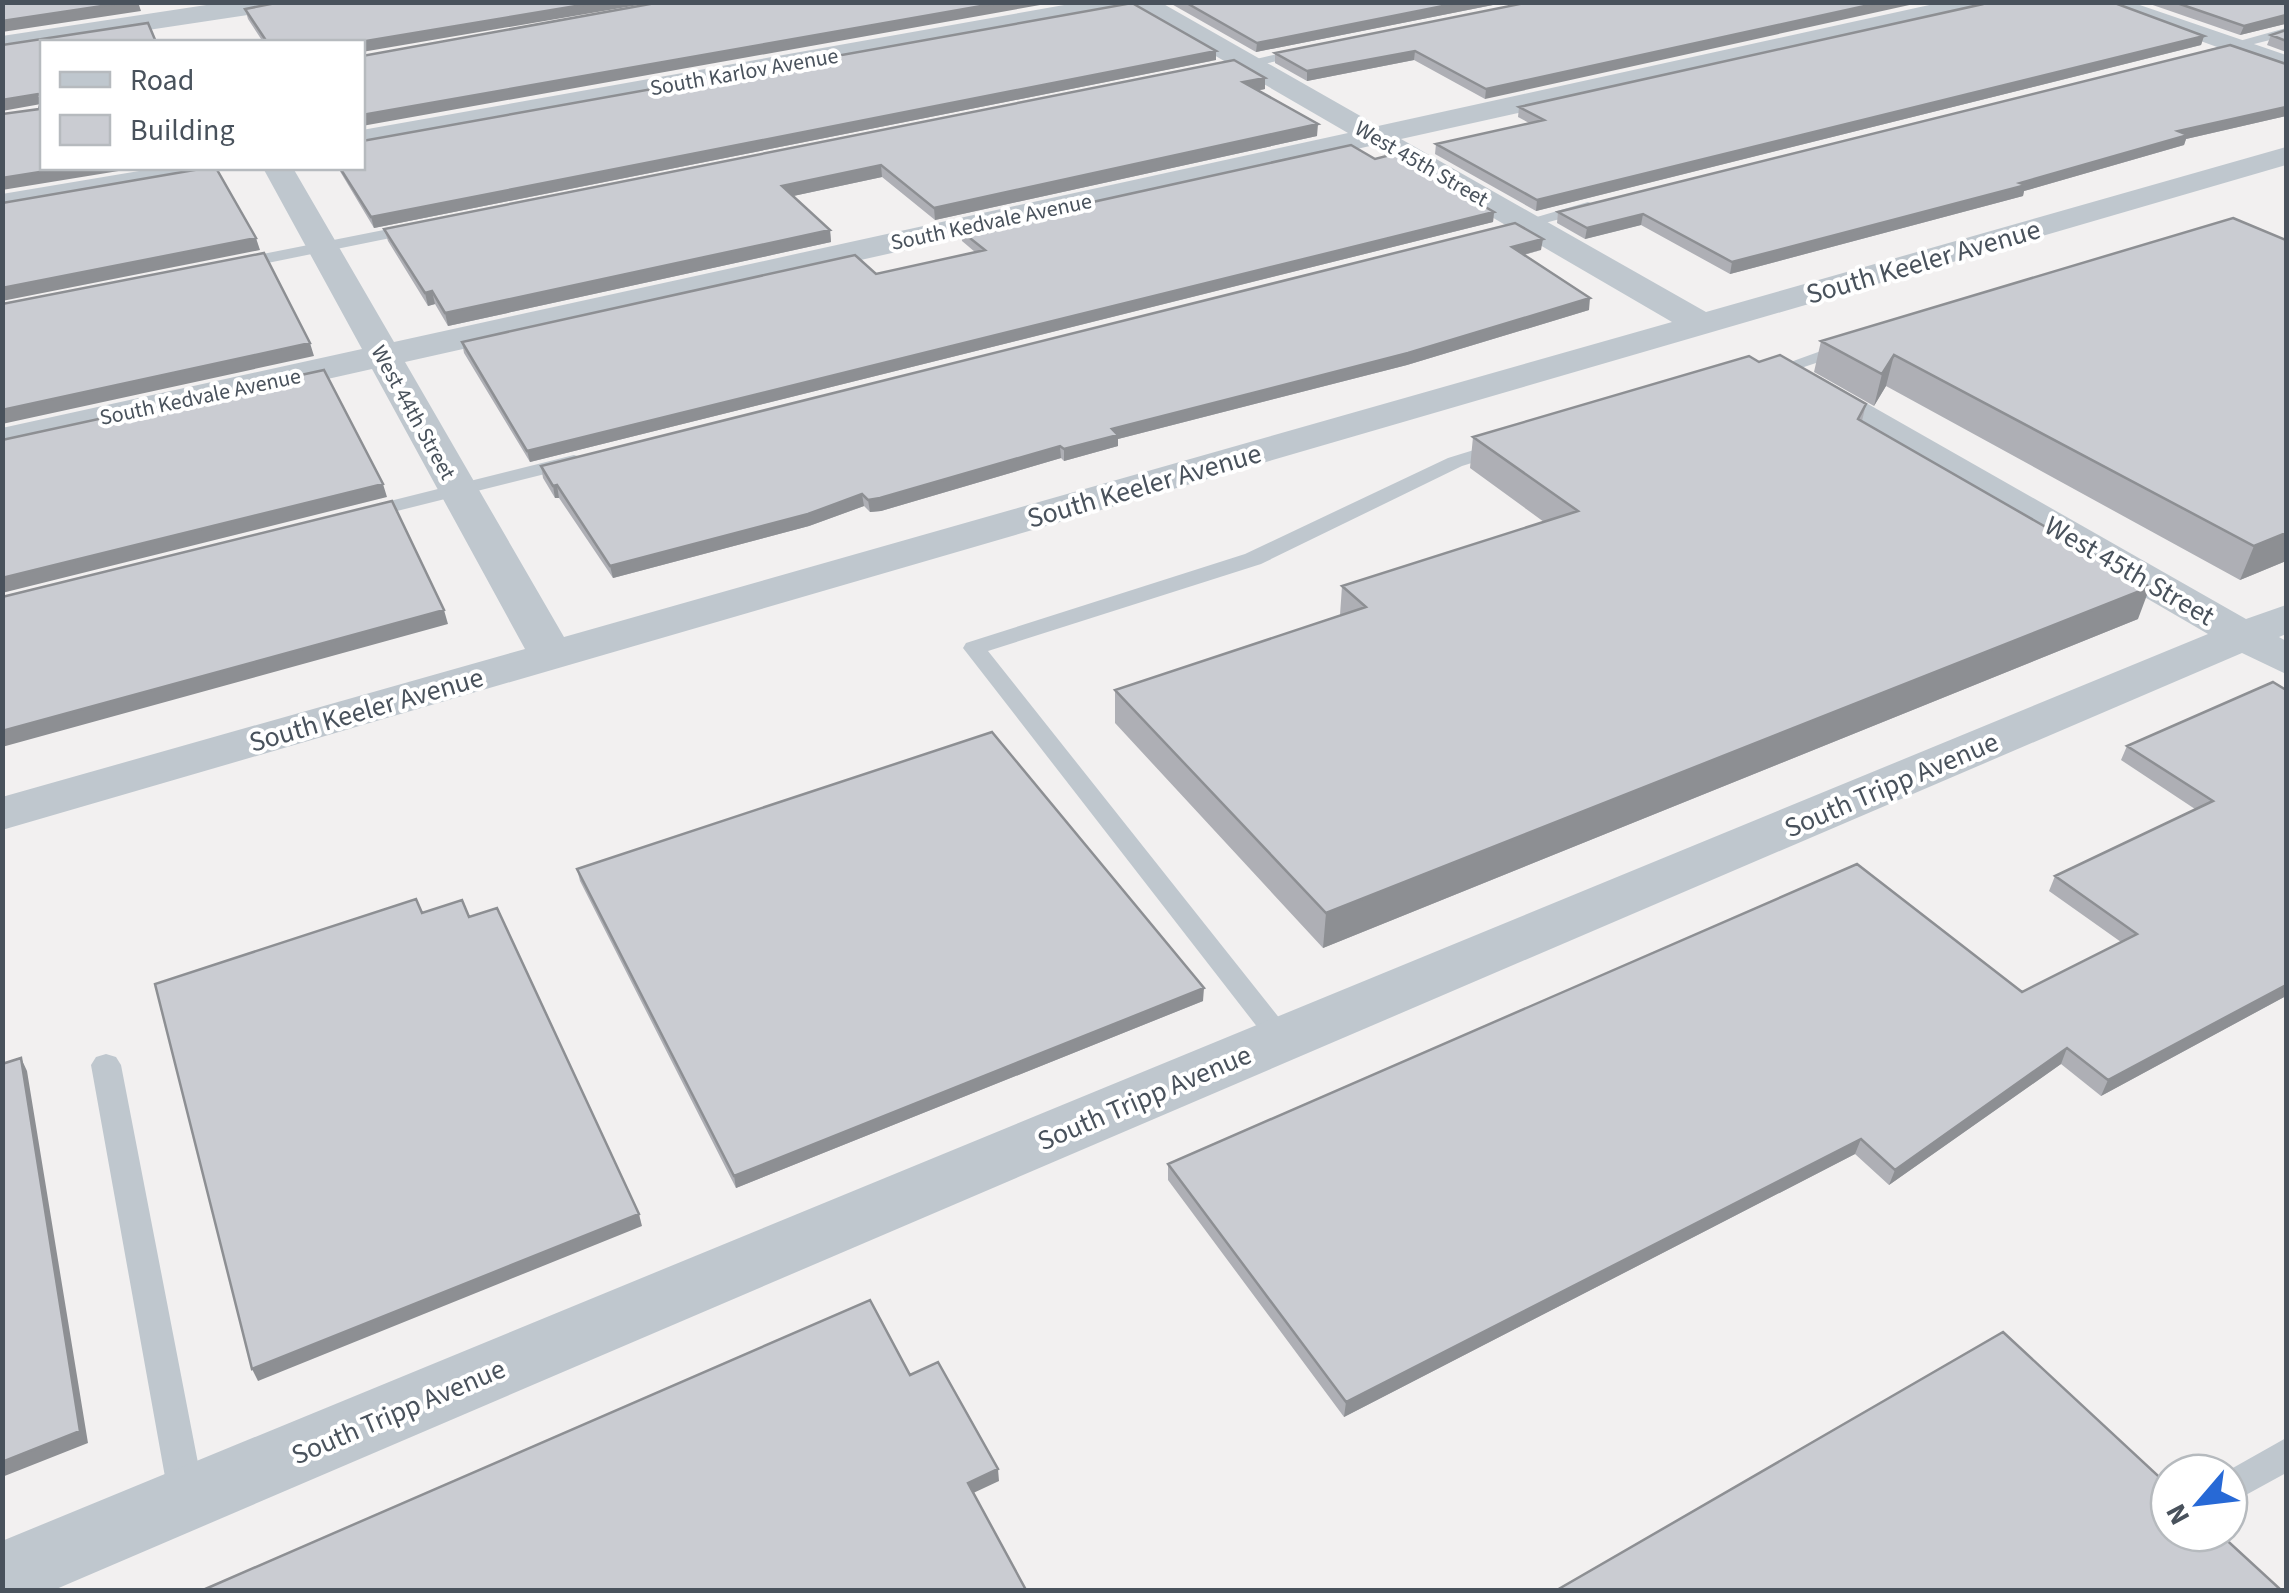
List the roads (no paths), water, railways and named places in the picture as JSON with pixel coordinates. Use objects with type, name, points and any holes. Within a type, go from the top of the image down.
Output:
[{"type":"street","points":[[2,44],[189,9],[280,2]]},
{"type":"street","name":"South Karlov Avenue","points":[[365,138],[1126,2]]},
{"type":"street","name":"West 45th Street","points":[[1142,2],[1702,324]]},
{"type":"street","name":"South Kedvale Avenue","points":[[2,440],[1980,2]]},
{"type":"street","points":[[2105,2],[2286,64]]},
{"type":"street","points":[[189,9],[207,40]]},
{"type":"street","name":"South Keeler Avenue","points":[[2,814],[2286,156]]},
{"type":"street","points":[[2,204],[195,170]]},
{"type":"street","name":"West 44th Street","points":[[279,170],[551,656]]},
{"type":"street","name":"West 45th Street","points":[[1768,367],[2272,638]]},
{"type":"street","name":"South Tripp Avenue","points":[[2,1576],[1282,1039],[2272,638]]},
{"type":"lane","points":[[2187,57],[2286,32]]},
{"type":"lane","points":[[1216,69],[1321,48]]},
{"type":"lane","points":[[1491,232],[1602,204]]},
{"type":"lane","points":[[214,268],[428,226]]},
{"type":"lane","points":[[1768,367],[1865,341]]},
{"type":"lane","points":[[1282,1039],[974,648],[1252,558],[1455,462],[1529,440]]},
{"type":"lane","points":[[342,519],[592,456]]},
{"type":"lane","points":[[106,1065],[187,1499]]},
{"type":"lane","points":[[2249,1477],[2286,1454]]}]
